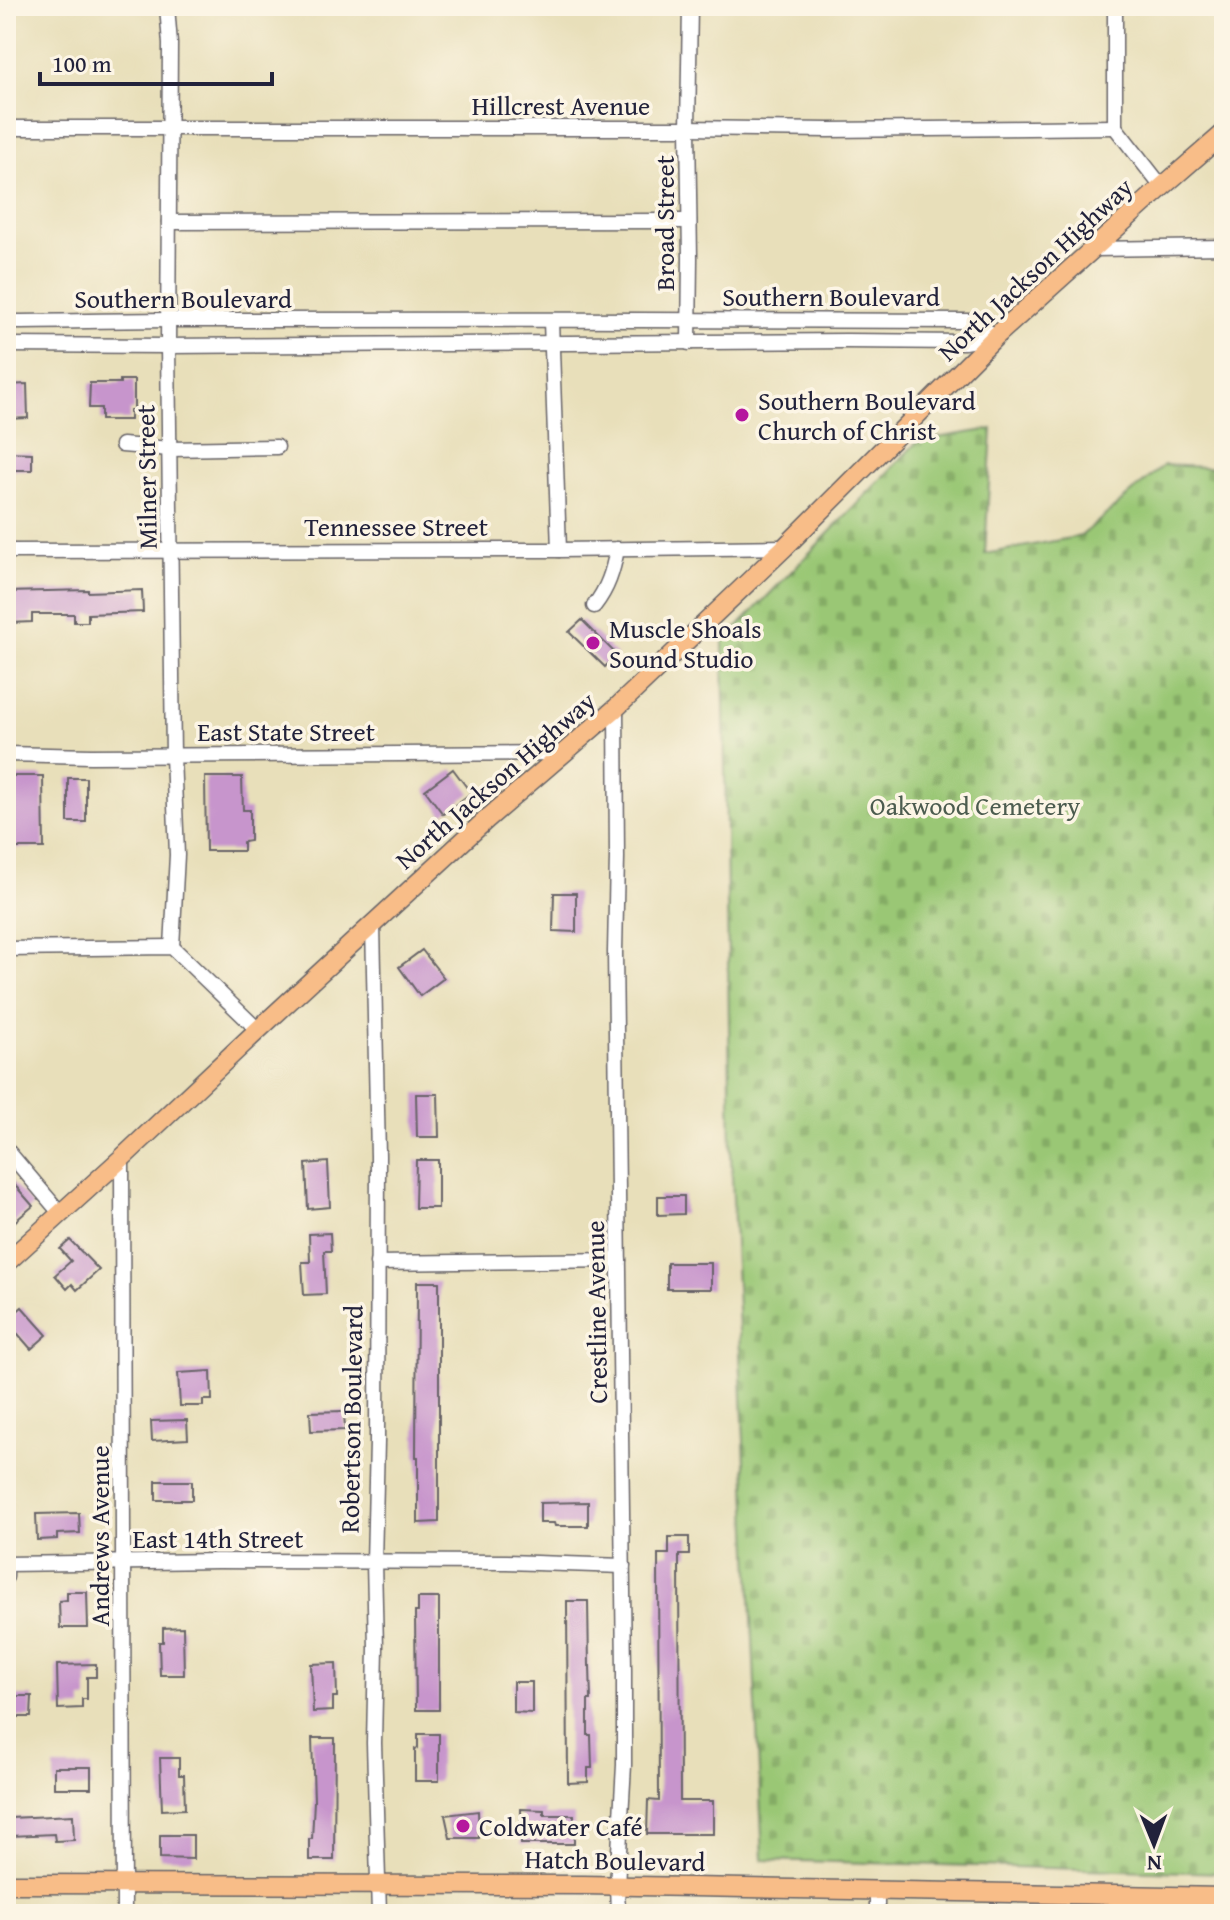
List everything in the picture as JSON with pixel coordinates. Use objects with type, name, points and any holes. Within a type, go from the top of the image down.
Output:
[{"type":"main road","name":"North Jackson Highway","points":[[6,1263],[487,819],[616,708],[785,547],[996,336],[1224,133]]},
{"type":"main road","name":"Hatch Boulevard","points":[[6,1884],[469,1884],[1224,1897]]},
{"type":"street","name":"Milner Street","points":[[167,6],[170,44],[168,346],[177,855],[172,947]]},
{"type":"street","name":"Broad Street","points":[[689,343],[690,6]]},
{"type":"street","points":[[1115,6],[1115,127],[1162,187]]},
{"type":"street","name":"Hillcrest Avenue","points":[[6,128],[828,130],[1115,127]]},
{"type":"street","points":[[169,222],[689,221]]},
{"type":"street","points":[[1095,249],[1224,247]]},
{"type":"street","points":[[551,321],[559,550]]},
{"type":"street","name":"Southern Boulevard","points":[[6,322],[969,321],[996,336]]},
{"type":"street","name":"Southern Boulevard","points":[[6,345],[964,342],[996,336]]},
{"type":"street","points":[[122,445],[170,449],[277,447]]},
{"type":"street","name":"Tennessee Street","points":[[6,551],[785,547]]},
{"type":"street","points":[[594,606],[613,572],[617,549]]},
{"type":"street","name":"Crestline Avenue","points":[[616,708],[615,952],[624,1765],[618,1914]]},
{"type":"street","name":"East State Street","points":[[6,754],[565,753]]},
{"type":"street","name":"Robertson Boulevard","points":[[373,925],[378,1140],[374,1743],[379,1914]]},
{"type":"street","points":[[6,949],[172,947],[258,1030]]},
{"type":"street","points":[[6,1149],[61,1214]]},
{"type":"street","name":"Andrews Avenue","points":[[122,1158],[124,1914]]},
{"type":"street","points":[[377,1263],[619,1260]]},
{"type":"street","name":"East 14th Street","points":[[6,1564],[507,1562],[623,1566]]},
{"type":"street","points":[[6,1564],[6,1577]]},
{"type":"street","points":[[877,1889],[877,1914]]},
{"type":"green space","name":"Oakwood Cemetery","points":[[992,429],[985,554],[1081,536],[1164,465],[1224,468],[1224,1873],[763,1860],[731,1155],[723,642],[918,441]]},
{"type":"building","points":[[120,380],[134,380],[134,410],[130,410],[130,420],[101,420],[101,408],[89,408],[90,383],[120,383]]},
{"type":"building","points":[[27,384],[28,418],[8,419],[7,385]]},
{"type":"building","points":[[6,452],[32,453],[32,470],[6,470]]},
{"type":"building","points":[[142,590],[143,612],[88,614],[88,622],[74,622],[74,614],[32,614],[32,622],[10,623],[10,613],[6,613],[6,592]]},
{"type":"building","name":"Muscle Shoals Sound Studio","points":[[582,620],[617,655],[605,667],[569,632]]},
{"type":"building","points":[[453,769],[471,793],[443,814],[425,790]]},
{"type":"building","points":[[43,776],[44,848],[14,848],[14,836],[6,836],[6,778]]},
{"type":"building","points":[[205,777],[242,777],[243,810],[250,810],[250,841],[243,842],[243,851],[206,851]]},
{"type":"building","points":[[68,778],[86,778],[86,822],[68,822]]},
{"type":"building","points":[[554,893],[576,893],[576,932],[553,931]]},
{"type":"building","points":[[422,950],[444,978],[420,996],[399,967]]},
{"type":"building","points":[[416,1094],[438,1094],[439,1137],[417,1137]]},
{"type":"building","points":[[416,1160],[438,1160],[438,1208],[415,1208]]},
{"type":"building","points":[[328,1162],[330,1207],[308,1209],[306,1164]]},
{"type":"building","points":[[6,1175],[33,1206],[6,1229]]},
{"type":"building","points":[[658,1196],[684,1196],[684,1214],[658,1215]]},
{"type":"building","points":[[330,1233],[331,1251],[324,1251],[326,1294],[304,1295],[302,1262],[310,1262],[309,1234]]},
{"type":"building","points":[[70,1240],[99,1270],[77,1290],[72,1284],[67,1289],[55,1275],[71,1261],[60,1249]]},
{"type":"building","points":[[667,1263],[711,1263],[711,1289],[667,1289]]},
{"type":"building","points":[[417,1282],[439,1282],[439,1522],[418,1523]]},
{"type":"building","points":[[22,1307],[47,1335],[31,1349],[18,1334],[6,1344],[6,1321]]},
{"type":"building","points":[[211,1371],[212,1400],[203,1400],[203,1406],[180,1406],[178,1373]]},
{"type":"building","points":[[344,1411],[345,1430],[311,1431],[310,1412]]},
{"type":"building","points":[[187,1420],[188,1439],[152,1441],[151,1421]]},
{"type":"building","points":[[156,1481],[192,1481],[192,1500],[156,1500]]},
{"type":"building","points":[[588,1502],[588,1526],[540,1523],[540,1503]]},
{"type":"building","points":[[79,1513],[80,1533],[57,1534],[57,1539],[37,1540],[36,1514]]},
{"type":"building","points":[[669,1537],[689,1537],[689,1555],[679,1555],[680,1801],[713,1801],[713,1834],[647,1834],[648,1800],[659,1801],[658,1554],[669,1554]]},
{"type":"building","points":[[67,1592],[87,1592],[88,1628],[60,1628],[59,1601],[67,1600]]},
{"type":"building","points":[[418,1598],[439,1598],[439,1710],[416,1710],[415,1612],[418,1612]]},
{"type":"building","points":[[567,1601],[588,1601],[591,1700],[588,1700],[588,1735],[591,1735],[592,1768],[588,1768],[588,1782],[568,1783]]},
{"type":"building","points":[[183,1627],[184,1675],[160,1675],[159,1642],[163,1642],[163,1628]]},
{"type":"building","points":[[336,1663],[337,1697],[333,1697],[333,1711],[313,1712],[311,1664]]},
{"type":"building","points":[[96,1664],[96,1677],[87,1677],[87,1699],[82,1699],[82,1708],[58,1709],[57,1665]]},
{"type":"building","points":[[513,1682],[532,1682],[532,1713],[513,1712]]},
{"type":"building","points":[[7,1696],[32,1696],[31,1717],[7,1717]]},
{"type":"building","points":[[418,1734],[439,1734],[439,1781],[415,1781]]},
{"type":"building","points":[[312,1738],[335,1738],[334,1860],[309,1860],[314,1801]]},
{"type":"building","points":[[160,1758],[179,1758],[179,1775],[184,1775],[185,1809],[162,1810]]},
{"type":"building","points":[[54,1767],[91,1767],[91,1788],[54,1788]]},
{"type":"building","points":[[521,1809],[544,1810],[544,1815],[574,1815],[574,1844],[521,1844]]},
{"type":"building","name":"Coldwater Café","points":[[478,1811],[479,1838],[450,1838],[445,1815]]},
{"type":"building","points":[[73,1815],[74,1840],[55,1841],[54,1834],[11,1836],[10,1818]]},
{"type":"building","points":[[160,1835],[193,1835],[193,1859],[160,1858]]},
{"type":"place","name":"Southern Boulevard Church of Christ","points":[[742,415]]},
{"type":"place","name":"Muscle Shoals Sound Studio","points":[[593,643]]},
{"type":"place","name":"Coldwater Café","points":[[463,1826]]}]
